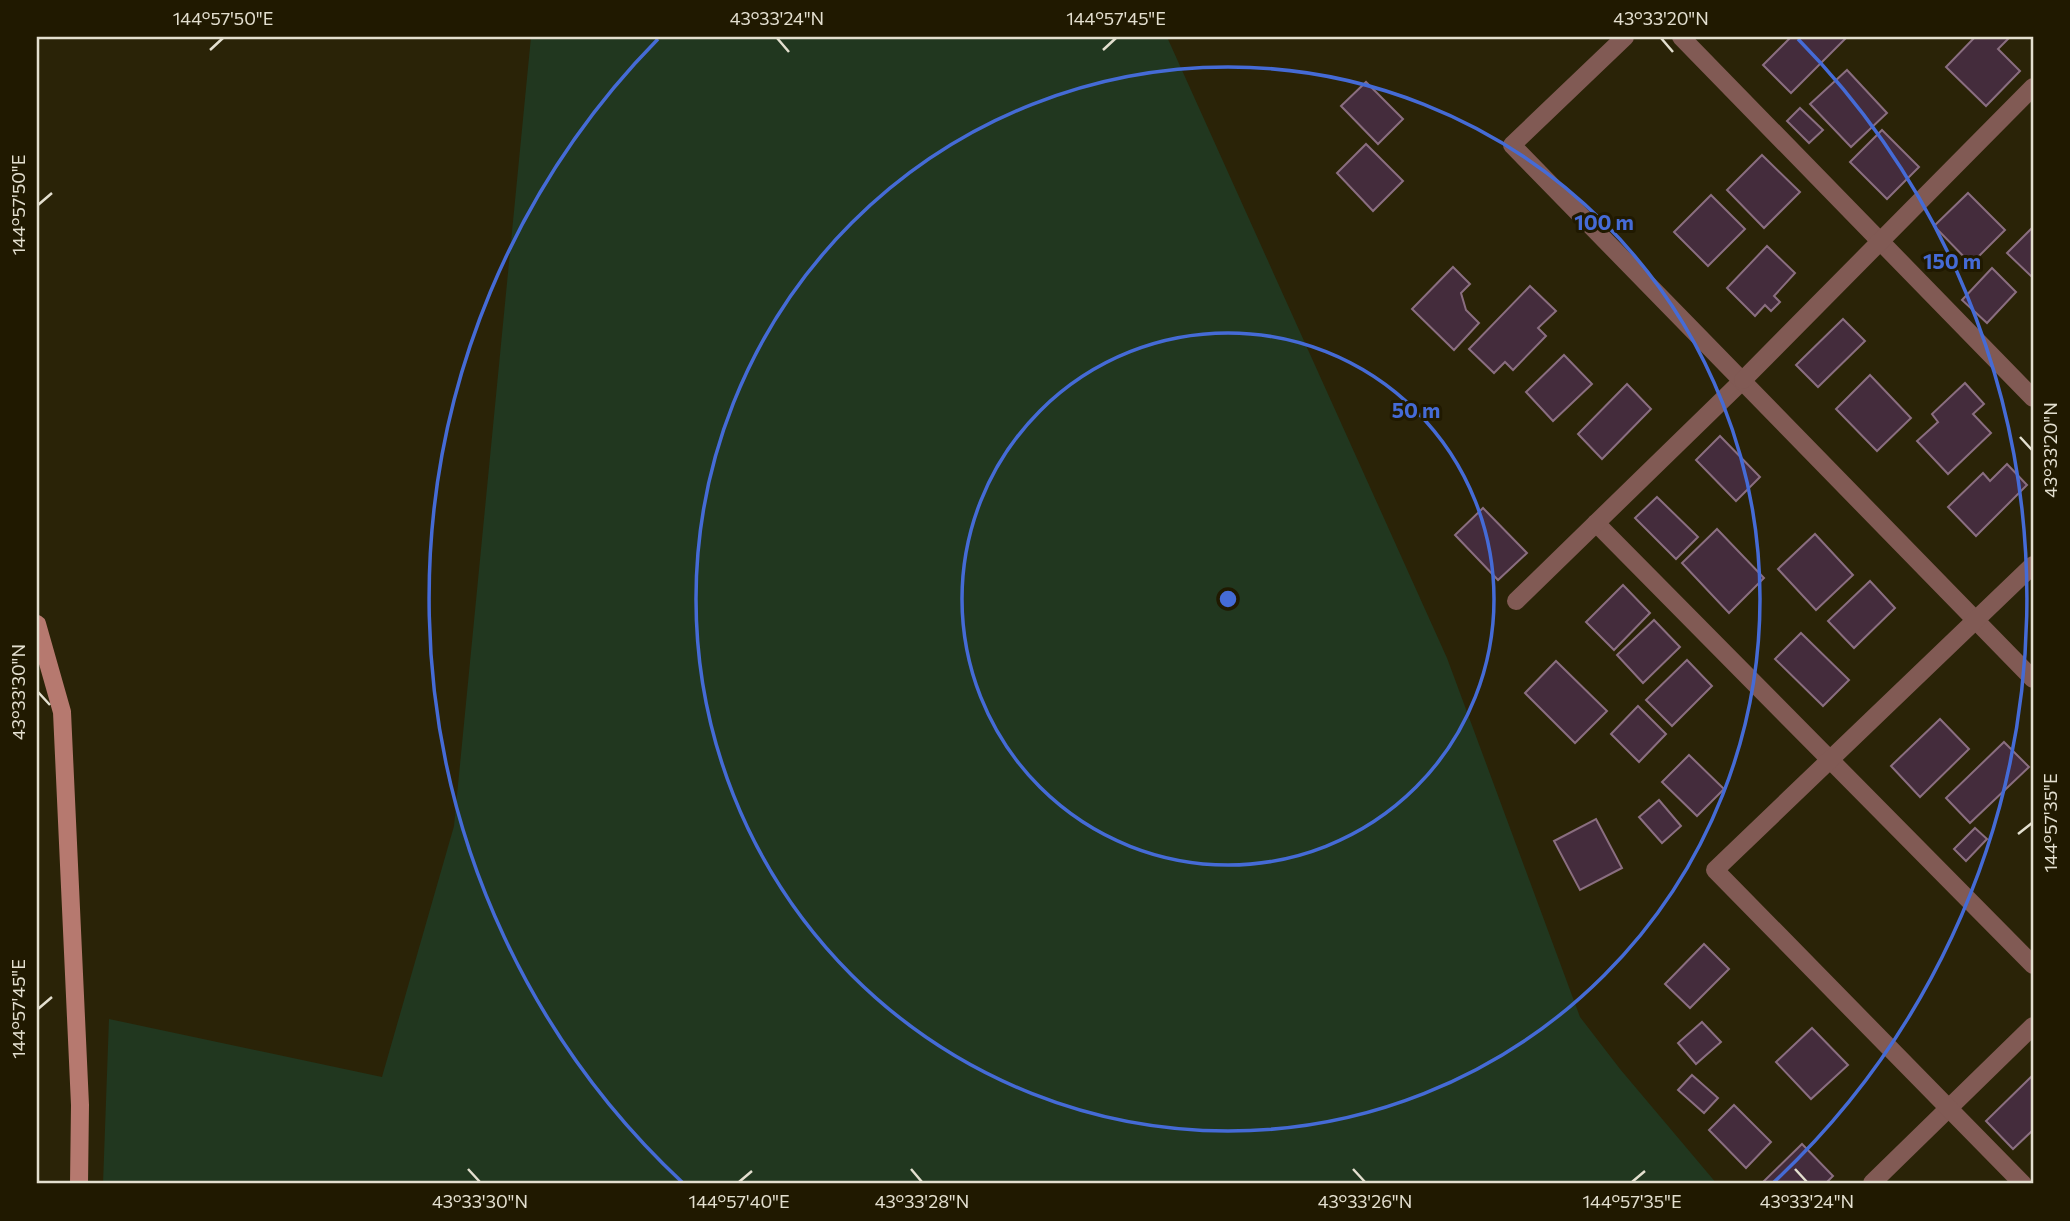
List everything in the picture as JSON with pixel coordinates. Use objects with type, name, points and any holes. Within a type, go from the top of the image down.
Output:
[{"type":"street","points":[[1625,37],[1513,145],[2033,679]]},
{"type":"street","points":[[1681,37],[2033,398]]},
{"type":"street","points":[[1516,601],[1882,241],[2033,87]]},
{"type":"street","points":[[1596,523],[2033,965]]},
{"type":"street","points":[[2023,1184],[1716,870],[2033,565]]},
{"type":"street","points":[[37,624],[62,712],[80,1105],[79,1184]]},
{"type":"street","points":[[1872,1182],[2033,1026]]},
{"type":"green space","points":[[531,37],[1167,37],[1447,658],[1580,1017],[1717,1184],[103,1184],[109,1019],[382,1077],[454,826]]},
{"type":"building","points":[[1791,37],[1846,38],[1791,93],[1763,65]]},
{"type":"building","points":[[1975,37],[2006,37],[2008,39],[1998,49],[2020,71],[1986,106],[1946,67]]},
{"type":"building","points":[[1847,70],[1887,113],[1851,147],[1810,104]]},
{"type":"building","points":[[1366,82],[1403,119],[1378,144],[1341,106]]},
{"type":"building","points":[[1800,108],[1823,130],[1809,143],[1787,121]]},
{"type":"building","points":[[1882,130],[1919,167],[1887,199],[1850,162]]},
{"type":"building","points":[[1366,144],[1403,181],[1373,211],[1337,173]]},
{"type":"building","points":[[1762,155],[1800,192],[1764,228],[1727,190]]},
{"type":"building","points":[[1968,193],[2005,230],[1971,264],[1934,226]]},
{"type":"building","points":[[1711,195],[1745,229],[1708,266],[1674,232]]},
{"type":"building","points":[[2033,227],[2033,278],[2007,253]]},
{"type":"building","points":[[1767,246],[1795,273],[1774,296],[1780,302],[1771,311],[1765,305],[1755,316],[1727,288]]},
{"type":"building","points":[[1453,267],[1470,284],[1461,293],[1466,310],[1479,323],[1454,350],[1412,309]]},
{"type":"building","points":[[1992,268],[2016,292],[1987,323],[1962,300]]},
{"type":"building","points":[[1530,286],[1556,311],[1538,328],[1546,336],[1513,370],[1505,362],[1494,373],[1469,349]]},
{"type":"building","points":[[1843,319],[1865,341],[1818,387],[1796,365]]},
{"type":"building","points":[[1564,355],[1592,384],[1553,421],[1526,392]]},
{"type":"building","points":[[1870,375],[1911,418],[1877,451],[1836,409]]},
{"type":"building","points":[[1965,383],[1984,404],[1973,414],[1991,433],[1948,474],[1917,441],[1938,422],[1932,414]]},
{"type":"building","points":[[1627,384],[1651,409],[1602,459],[1578,434]]},
{"type":"building","points":[[1720,436],[1760,477],[1736,501],[1696,460]]},
{"type":"building","points":[[2007,464],[2027,485],[1976,536],[1948,507],[1983,473],[1990,481]]},
{"type":"building","points":[[1657,497],[1698,537],[1676,559],[1635,518]]},
{"type":"building","points":[[1483,508],[1527,553],[1498,580],[1455,535]]},
{"type":"building","points":[[1717,529],[1764,578],[1729,613],[1682,563]]},
{"type":"building","points":[[1815,534],[1853,575],[1816,610],[1778,569]]},
{"type":"building","points":[[1870,581],[1895,608],[1854,648],[1828,621]]},
{"type":"building","points":[[1623,585],[1650,613],[1614,650],[1586,622]]},
{"type":"building","points":[[1654,620],[1680,647],[1643,683],[1617,655]]},
{"type":"building","points":[[1801,633],[1849,680],[1823,706],[1775,659]]},
{"type":"building","points":[[1687,660],[1712,686],[1672,726],[1646,700]]},
{"type":"building","points":[[1556,661],[1607,711],[1575,743],[1525,693]]},
{"type":"building","points":[[1638,706],[1666,734],[1639,762],[1611,734]]},
{"type":"building","points":[[1940,719],[1969,749],[1920,797],[1891,766]]},
{"type":"building","points":[[2004,742],[2029,767],[1970,823],[1946,798]]},
{"type":"building","points":[[1689,755],[1724,789],[1697,816],[1662,782]]},
{"type":"building","points":[[1659,800],[1681,826],[1662,843],[1639,817]]},
{"type":"building","points":[[1596,819],[1622,868],[1580,890],[1554,841]]},
{"type":"building","points":[[1975,828],[1987,839],[1966,861],[1954,849]]},
{"type":"building","points":[[1704,944],[1729,969],[1690,1008],[1665,984]]},
{"type":"building","points":[[1702,1022],[1721,1042],[1696,1064],[1678,1043]]},
{"type":"building","points":[[1812,1028],[1848,1065],[1811,1099],[1776,1062]]},
{"type":"building","points":[[1692,1075],[1718,1098],[1704,1113],[1678,1090]]},
{"type":"building","points":[[2031,1077],[2033,1130],[2013,1149],[1986,1121]]},
{"type":"building","points":[[1734,1105],[1771,1142],[1746,1168],[1709,1130]]},
{"type":"building","points":[[1802,1144],[1833,1176],[1825,1184],[1761,1184]]}]
